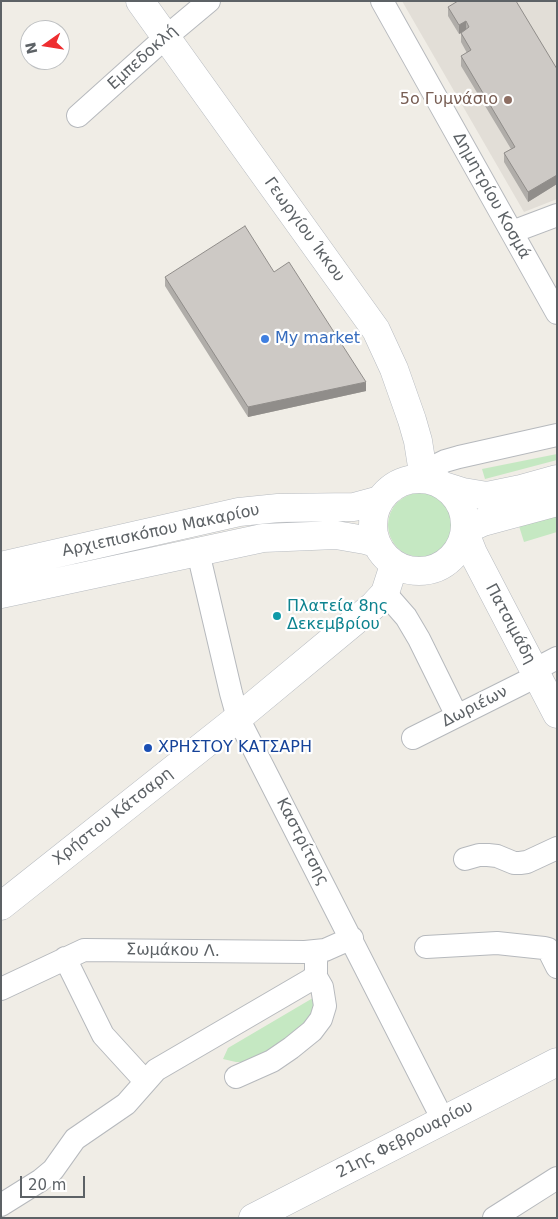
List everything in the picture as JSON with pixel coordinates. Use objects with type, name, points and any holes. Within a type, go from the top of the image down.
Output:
[{"type":"main road","name":"Γεωργίου Ίκκου","points":[[140,1],[376,330],[394,369],[430,479]]},
{"type":"main road","points":[[430,479],[458,500],[464,516],[465,531],[457,552],[440,567],[417,572],[405,570],[394,565],[386,558],[376,543],[372,528],[373,517],[380,500],[387,491],[402,482],[430,479],[463,492],[487,496],[557,479]]},
{"type":"main road","name":"Αρχιεπισκόπου Μακαρίου","points":[[1,566],[239,512],[278,508],[354,507],[380,500]]},
{"type":"main road","points":[[465,531],[483,522],[557,502]]},
{"type":"main road","name":"Πατσιμάδη","points":[[465,531],[473,553],[542,668],[557,714]]},
{"type":"main road","name":"Αρχιεπισκόπου Μακαρίου","points":[[1,594],[248,540],[286,536],[336,535],[376,543]]},
{"type":"main road","name":"Χρήστου Κάτσαρη","points":[[1,906],[238,718],[373,606],[385,593],[394,565]]},
{"type":"main road","name":"21ης Φεβρουαρίου","points":[[252,1218],[557,1062]]},
{"type":"street","name":"Εμπεδοκλή","points":[[78,116],[209,1]]},
{"type":"street","name":"Δημητρίου Κοσμά","points":[[382,1],[557,313]]},
{"type":"street","points":[[512,232],[557,215]]},
{"type":"street","points":[[430,479],[445,461],[557,436]]},
{"type":"street","name":"Καστρίτσης","points":[[198,552],[230,693],[238,718],[352,938],[443,1120]]},
{"type":"street","points":[[385,593],[406,617],[419,639],[457,716]]},
{"type":"street","name":"Δωριέων","points":[[413,738],[457,716],[542,668]]},
{"type":"street","points":[[465,859],[479,855],[488,855],[520,864],[557,848]]},
{"type":"street","name":"Σωμάκου Λ.","points":[[1,989],[84,950],[316,951],[330,948],[352,938]]},
{"type":"street","points":[[426,947],[512,943],[548,949],[557,967]]},
{"type":"street","points":[[236,1077],[258,1068],[282,1054],[303,1039],[321,1018],[325,1006],[322,987],[315,975],[316,951]]},
{"type":"street","points":[[65,958],[102,1035],[145,1081]]},
{"type":"street","points":[[1,1205],[41,1180],[53,1170],[75,1139],[126,1104],[151,1074],[307,983],[315,975]]},
{"type":"street","points":[[494,1218],[557,1178]]},
{"type":"shaded area","name":"5ο Γυμνάσιο","points":[[402,1],[557,1],[557,199],[524,212]]},
{"type":"green space","points":[[557,454],[557,460],[485,479],[482,469]]},
{"type":"green space","points":[[414,493],[426,493],[443,502],[450,513],[452,525],[450,537],[443,548],[426,557],[414,557],[402,552],[393,543],[388,531],[388,519],[393,507],[402,498]]},
{"type":"green space","points":[[557,516],[557,532],[524,542],[519,526]]},
{"type":"green space","points":[[318,995],[319,1003],[302,1032],[248,1062],[223,1059],[228,1048]]},
{"type":"building","name":"5ο Γυμνάσιο","points":[[458,1],[516,1],[557,69],[557,175],[528,192],[504,153],[515,147],[461,56],[471,50],[461,33],[469,27],[466,21],[459,25],[448,7]]},
{"type":"building","name":"My market","points":[[245,226],[274,272],[289,262],[366,382],[248,407],[165,277]]},
{"type":"place","name":"5ο Γυμνάσιο","points":[[508,100]]},
{"type":"place","name":"My market","points":[[265,339]]},
{"type":"place","name":"Πλατεία 8ης Δεκεμβρίου","points":[[277,616]]},
{"type":"place","name":"ΧΡΗΣΤΟΥ ΚΑΤΣΑΡΗ","points":[[148,748]]}]
